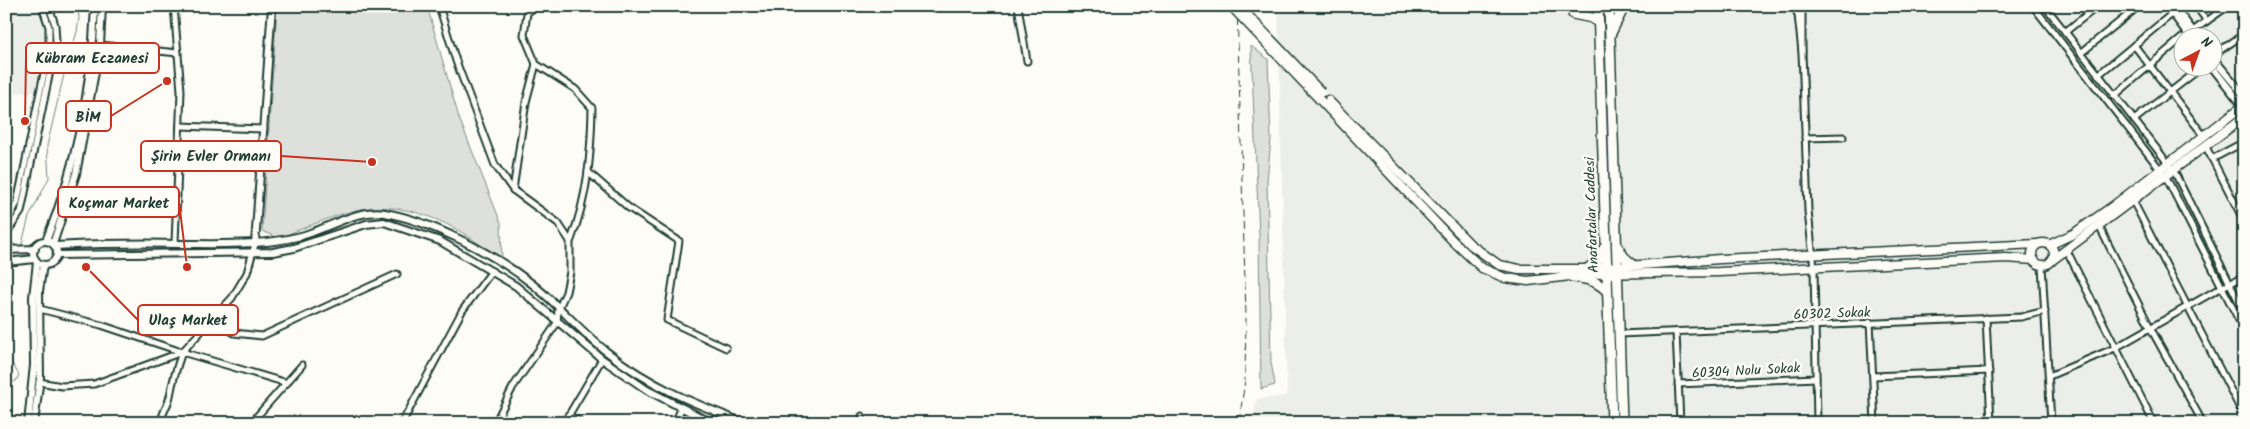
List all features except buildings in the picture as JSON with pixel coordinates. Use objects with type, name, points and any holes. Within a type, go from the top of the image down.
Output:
[{"type":"main road","points":[[1231,6],[1471,245],[1488,259],[1498,265],[1519,269],[1587,268],[1607,270]]},
{"type":"main road","points":[[1239,6],[1454,242],[1482,268],[1505,278],[1528,280],[1572,277],[1617,269],[1719,272],[2006,258],[2034,260],[2042,265],[2067,251],[2244,117]]},
{"type":"main road","points":[[1579,6],[1573,14],[1592,18],[1599,23]]},
{"type":"main road","name":"Anafartalar Caddesi","points":[[1598,6],[1612,423]]},
{"type":"main road","name":"Anafartalar Caddesi","points":[[1610,6],[1622,423]]},
{"type":"main road","points":[[1610,33],[1622,11],[1628,6]]},
{"type":"main road","points":[[1617,269],[1632,264],[1812,254],[2049,245],[2073,234],[2243,106]]},
{"type":"main road","points":[[1587,268],[1599,260],[1606,243]]},
{"type":"main road","points":[[2034,260],[2032,253],[2038,244]]},
{"type":"main road","points":[[1617,245],[1624,258],[1632,264]]},
{"type":"main road","points":[[2049,245],[2053,251],[2051,261]]},
{"type":"main road","points":[[1572,277],[1592,280],[1599,283],[1607,291]]},
{"type":"street","points":[[6,224],[17,203],[49,48],[50,27],[42,6]]},
{"type":"street","points":[[45,12],[48,6]]},
{"type":"street","points":[[6,234],[18,219],[23,202],[56,42],[55,25],[48,6]]},
{"type":"street","points":[[57,255],[51,244],[68,182],[80,125],[94,46],[95,6]]},
{"type":"street","points":[[51,244],[76,174],[100,45],[102,6]]},
{"type":"street","points":[[174,6],[181,91],[174,244]]},
{"type":"street","points":[[161,423],[162,413],[170,397],[171,383],[182,352],[232,298],[247,273],[253,252],[272,6]]},
{"type":"street","points":[[439,6],[456,60],[495,165],[513,190],[558,223],[570,241]]},
{"type":"street","points":[[495,423],[512,387],[557,323],[558,310],[566,292],[570,272],[570,241],[580,215],[591,159],[592,108],[575,89],[536,64],[524,35],[527,13],[535,6]]},
{"type":"street","points":[[1018,6],[1027,61]]},
{"type":"street","points":[[1793,6],[1798,10],[1802,52],[1808,211],[1814,268],[1817,423]]},
{"type":"street","points":[[1802,6],[1802,52]]},
{"type":"street","points":[[2033,6],[2166,177],[2244,330]]},
{"type":"street","points":[[2065,32],[2098,6]]},
{"type":"street","points":[[2081,53],[2139,6]]},
{"type":"street","points":[[2167,6],[2173,10],[2184,28]]},
{"type":"street","points":[[2196,6],[2207,20]]},
{"type":"street","points":[[2198,28],[2228,6]]},
{"type":"street","points":[[2049,8],[2081,53],[2174,171],[2244,312]]},
{"type":"street","points":[[2098,75],[2173,10]]},
{"type":"street","points":[[45,12],[52,14]]},
{"type":"street","points":[[2222,50],[2244,34]]},
{"type":"street","points":[[100,45],[178,53]]},
{"type":"street","points":[[2134,45],[2204,136]]},
{"type":"street","points":[[2114,96],[2172,49]]},
{"type":"street","points":[[513,190],[526,102],[536,64]]},
{"type":"street","points":[[2222,69],[2244,95]]},
{"type":"street","points":[[2134,120],[2187,78]]},
{"type":"street","points":[[2221,78],[2243,106]]},
{"type":"street","points":[[180,126],[264,129]]},
{"type":"street","points":[[1804,138],[1843,137]]},
{"type":"street","points":[[2212,159],[2244,142]]},
{"type":"street","points":[[2206,146],[2244,221]]},
{"type":"street","points":[[588,172],[629,208],[679,241],[667,320],[726,348]]},
{"type":"street","points":[[2133,201],[2244,416]]},
{"type":"street","points":[[34,423],[40,382],[40,308],[38,262],[35,249],[39,243],[255,244],[302,236],[367,212],[382,212],[419,222],[480,251],[531,284],[607,352],[657,385],[685,400],[745,423]]},
{"type":"street","points":[[57,255],[273,252],[294,248],[366,224],[384,222],[440,242],[492,271],[516,286],[602,360],[646,390],[712,423]]},
{"type":"street","points":[[2099,226],[2151,329],[2203,423]]},
{"type":"street","points":[[6,241],[9,250],[35,249]]},
{"type":"street","points":[[2067,251],[2154,423]]},
{"type":"street","points":[[6,262],[21,260],[50,264],[57,255]]},
{"type":"street","points":[[28,423],[34,365],[33,298],[38,262]]},
{"type":"street","points":[[2042,265],[2051,423]]},
{"type":"street","points":[[402,423],[462,311],[492,271]]},
{"type":"street","points":[[214,317],[224,327],[234,333],[262,336],[397,274]]},
{"type":"street","points":[[2048,376],[2116,348],[2222,287],[2244,277]]},
{"type":"street","points":[[40,308],[287,383]]},
{"type":"street","name":"60302 Sokak","points":[[1619,334],[1815,324],[2021,317],[2045,311]]},
{"type":"street","points":[[1986,318],[1991,423]]},
{"type":"street","points":[[1870,322],[1875,423]]},
{"type":"street","points":[[1676,332],[1680,423]]},
{"type":"street","points":[[40,382],[62,386],[94,384],[182,352]]},
{"type":"street","points":[[564,423],[602,360]]},
{"type":"street","points":[[251,423],[302,365]]},
{"type":"street","points":[[1873,376],[1989,371]]},
{"type":"street","name":"60304 Nolu Sokak","points":[[1678,384],[1816,378]]},
{"type":"street","points":[[676,423],[681,408]]},
{"type":"street","points":[[568,415],[581,423]]},
{"type":"street","points":[[862,416],[862,423]]},
{"type":"shaded area","points":[[6,6],[36,6],[45,24],[47,38],[38,91],[17,93],[6,104]]},
{"type":"shaded area","points":[[277,6],[427,6],[459,118],[501,223],[502,263],[472,239],[455,229],[419,213],[399,209],[380,207],[351,211],[278,238],[262,231]]},
{"type":"shaded area","points":[[1278,6],[2244,6],[2244,423],[1252,423],[1257,399],[1287,396]]},
{"type":"shaded area","points":[[1251,46],[1268,59],[1271,139],[1267,181],[1271,362],[1275,385],[1261,389],[1259,235]]},
{"type":"waterway","points":[[21,247],[29,217],[49,178],[47,146],[65,70],[77,32],[79,17],[77,6]]},
{"type":"waterway","points":[[6,269],[9,265]]},
{"type":"waterway","points":[[6,353],[19,375],[16,381],[6,384]]},
{"type":"railway","points":[[1237,6],[1246,316],[1245,380],[1239,423]]},
{"type":"place","name":"BİM","points":[[167,81]]},
{"type":"place","name":"Kübram Eczanesi","points":[[25,121]]},
{"type":"place","name":"Şirin Evler Ormanı","points":[[372,162]]},
{"type":"place","name":"Ulaş Market","points":[[86,267]]},
{"type":"place","name":"Koçmar Market","points":[[187,267]]}]
